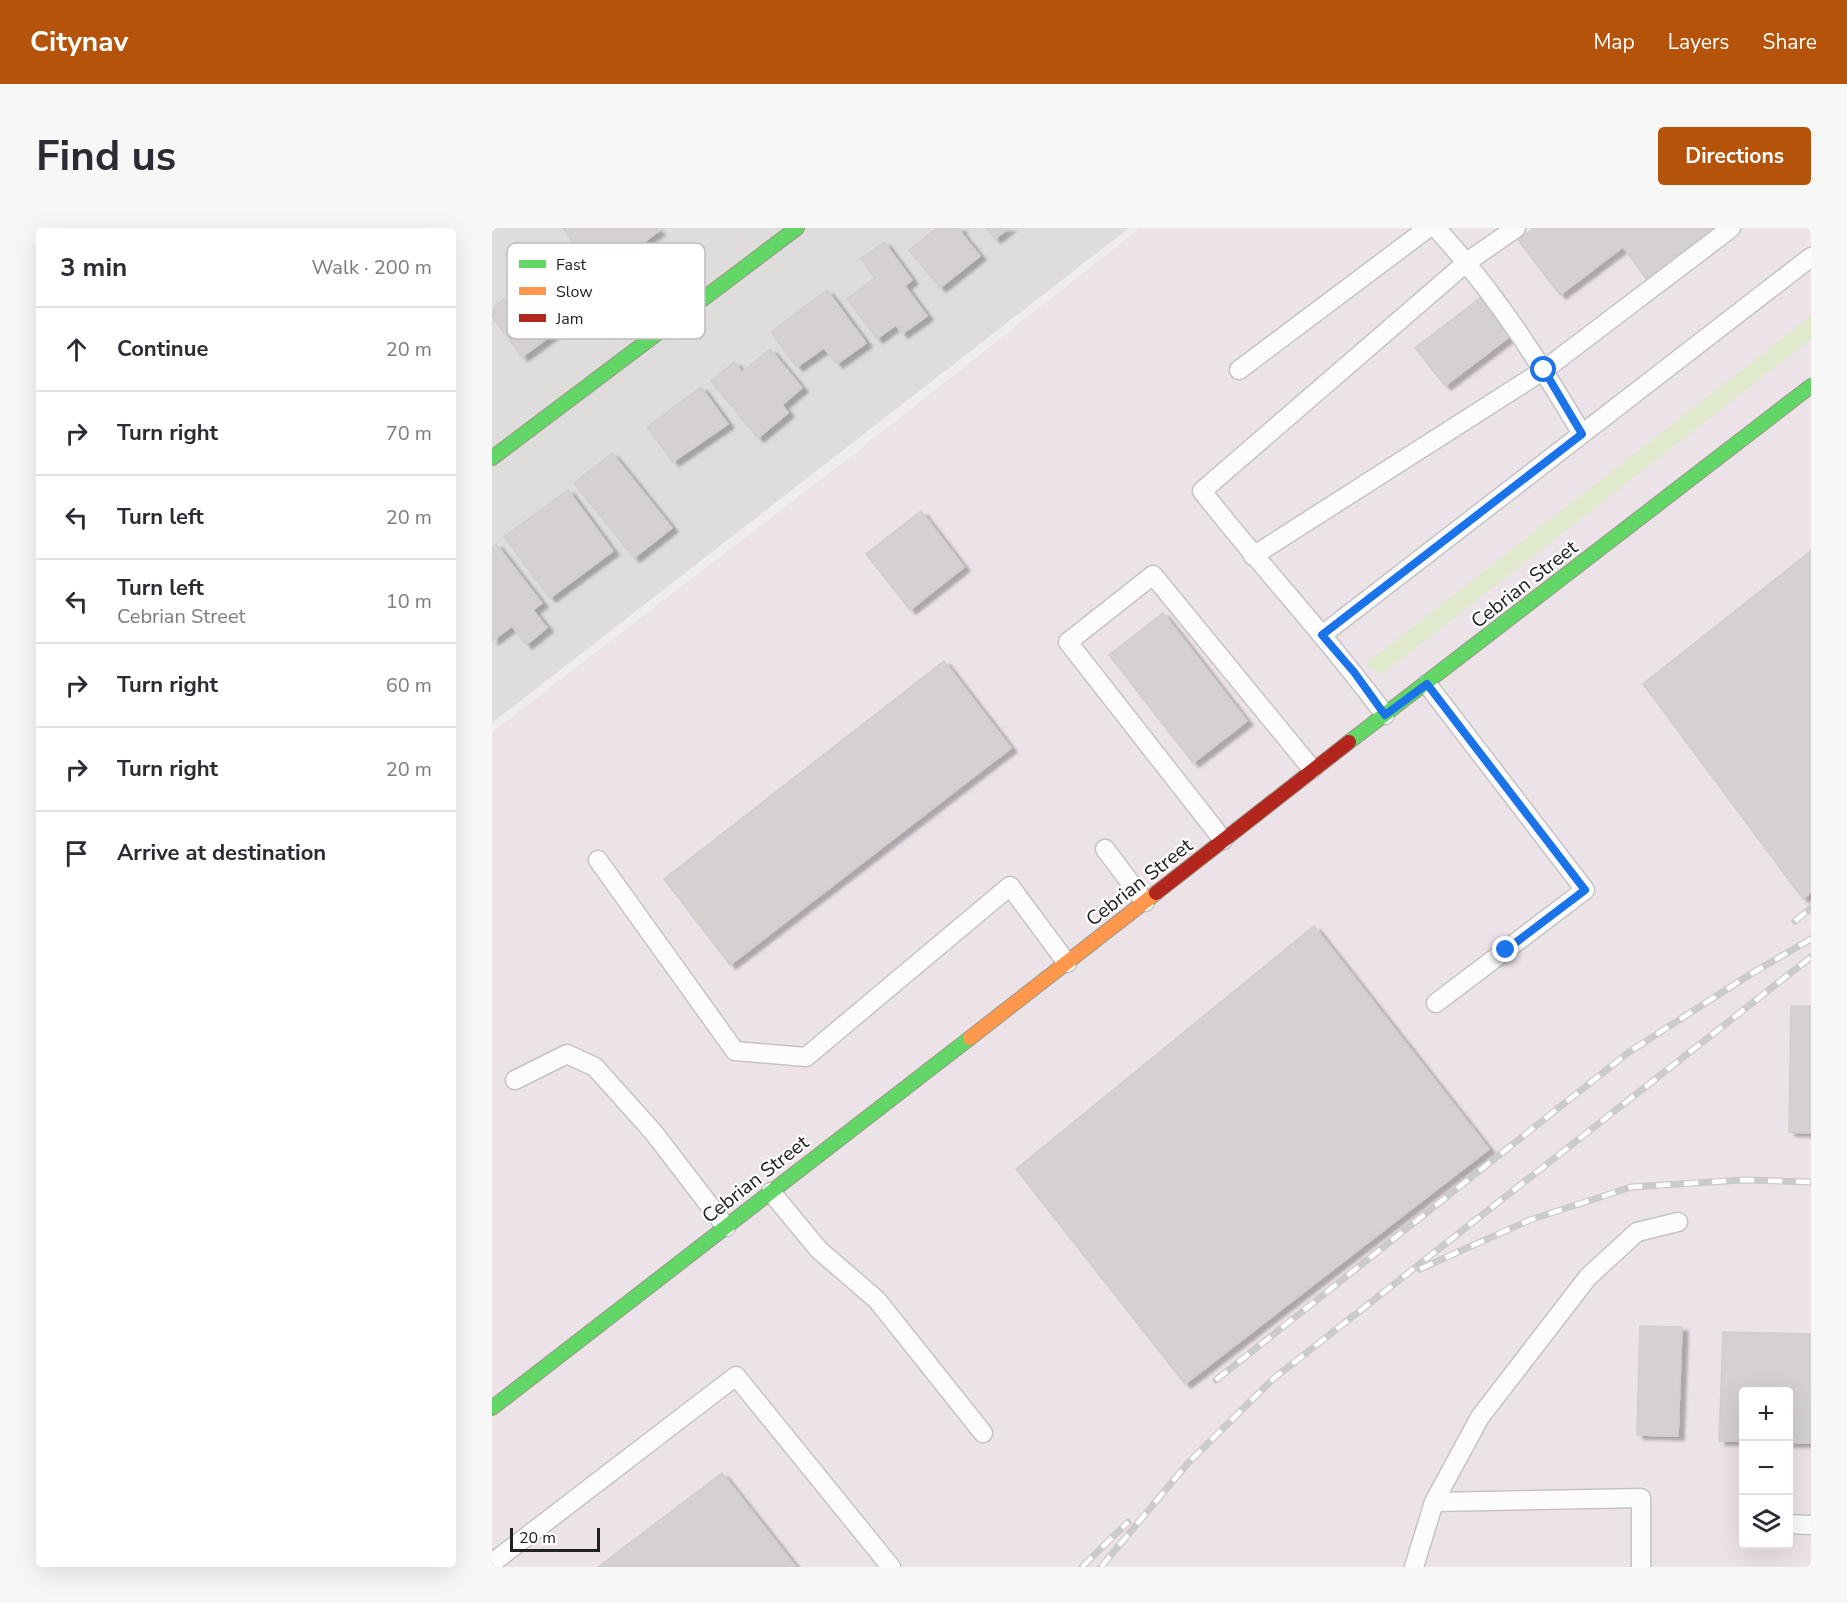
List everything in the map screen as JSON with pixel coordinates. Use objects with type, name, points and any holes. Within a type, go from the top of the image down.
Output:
[{"type":"street","points":[[705,297],[797,228]]},
{"type":"street","points":[[492,458],[650,339]]},
{"type":"street","name":"Cebrian Street","points":[[492,1408],[1067,963],[1312,769],[1427,684],[1811,386]]},
{"type":"lane","points":[[1239,370],[1428,228]]},
{"type":"lane","points":[[1436,228],[1467,262],[1544,370],[1582,434]]},
{"type":"lane","points":[[1385,715],[1354,672],[1253,556],[1202,491],[1467,262],[1516,228]]},
{"type":"lane","points":[[1253,556],[1544,370],[1731,228]]},
{"type":"lane","points":[[1322,635],[1811,257]]},
{"type":"lane","points":[[1223,840],[1068,642],[1153,575],[1312,769]]},
{"type":"lane","points":[[1427,684],[1585,890],[1436,1004]]},
{"type":"lane","points":[[1105,849],[1145,902]]},
{"type":"lane","points":[[598,860],[735,1051],[806,1057],[1010,886],[1067,963]]},
{"type":"lane","points":[[515,1080],[567,1054],[595,1066],[654,1133],[726,1227]]},
{"type":"lane","points":[[771,1192],[819,1250],[877,1300],[983,1433]]},
{"type":"lane","points":[[1414,1567],[1434,1502],[1480,1417],[1588,1277],[1637,1232],[1678,1222]]},
{"type":"lane","points":[[492,1563],[736,1376],[891,1567]]},
{"type":"lane","points":[[1434,1502],[1641,1498],[1641,1567]]},
{"type":"lane","points":[[1793,1524],[1811,1525]]},
{"type":"shaded area","points":[[492,228],[1129,228],[492,723]]},
{"type":"shaded area","points":[[1140,228],[1811,228],[1811,1567],[492,1567],[492,732],[854,454]]},
{"type":"green space","points":[[1811,316],[1811,339],[1381,675],[1374,668],[1370,670],[1365,664]]},
{"type":"building","points":[[563,228],[656,228],[659,231],[643,243],[574,243]]},
{"type":"building","points":[[937,228],[961,228],[959,230],[980,256],[940,288],[909,250]]},
{"type":"building","points":[[986,228],[1009,228],[995,239]]},
{"type":"building","points":[[1534,228],[1716,228],[1647,280],[1623,247],[1560,295],[1518,240]]},
{"type":"building","points":[[884,242],[912,280],[905,286],[927,316],[902,334],[896,325],[877,339],[847,299],[875,278],[861,259]]},
{"type":"building","points":[[827,290],[866,343],[837,364],[824,348],[797,367],[771,332]]},
{"type":"building","points":[[507,297],[507,336],[492,316],[492,308]]},
{"type":"building","points":[[1480,298],[1510,336],[1445,386],[1415,348]]},
{"type":"building","points":[[509,339],[546,339],[522,357]]},
{"type":"building","points":[[770,349],[802,388],[782,405],[788,413],[758,438],[711,381],[734,362],[742,372]]},
{"type":"building","points":[[701,387],[728,424],[673,462],[647,427]]},
{"type":"building","points":[[612,453],[672,528],[634,558],[574,483]]},
{"type":"building","points":[[568,490],[613,551],[550,598],[504,537]]},
{"type":"building","points":[[921,511],[964,567],[910,610],[866,554]]},
{"type":"building","points":[[496,544],[542,603],[533,610],[547,628],[526,645],[512,626],[492,641],[492,547]]},
{"type":"building","points":[[1811,551],[1811,892],[1803,899],[1643,684]]},
{"type":"building","points":[[1163,613],[1247,721],[1193,763],[1109,655]]},
{"type":"building","points":[[944,661],[1011,748],[730,965],[664,879]]},
{"type":"building","points":[[1314,926],[1489,1149],[1185,1384],[1016,1169]]},
{"type":"building","points":[[1791,1006],[1811,1006],[1811,1133],[1789,1132]]},
{"type":"building","points":[[1640,1326],[1682,1327],[1678,1436],[1637,1435]]},
{"type":"building","points":[[1723,1332],[1811,1334],[1810,1443],[1793,1443],[1793,1387],[1739,1387],[1739,1441],[1719,1441]]},
{"type":"building","points":[[722,1473],[796,1567],[598,1567]]},
{"type":"railway","points":[[1795,921],[1811,908]]},
{"type":"railway","points":[[1216,1380],[1629,1052],[1749,975],[1811,939]]},
{"type":"railway","points":[[1101,1567],[1188,1463],[1273,1379],[1811,957]]},
{"type":"railway","points":[[1420,1269],[1530,1220],[1631,1187],[1744,1180],[1811,1182]]},
{"type":"railway","points":[[1082,1567],[1128,1522]]},
{"type":"traffic: fast","points":[[705,297],[797,228]]},
{"type":"traffic: fast","points":[[492,458],[650,339]]},
{"type":"traffic: fast","points":[[1349,742],[1811,386]]},
{"type":"traffic: fast","points":[[492,1408],[970,1038]]},
{"type":"traffic: slow","points":[[970,1038],[1156,893]]},
{"type":"traffic: jam","points":[[1156,893],[1349,742]]},
{"type":"route","points":[[1506,950],[1585,890],[1427,684],[1385,715],[1354,672],[1322,635],[1582,434],[1544,370]]}]
